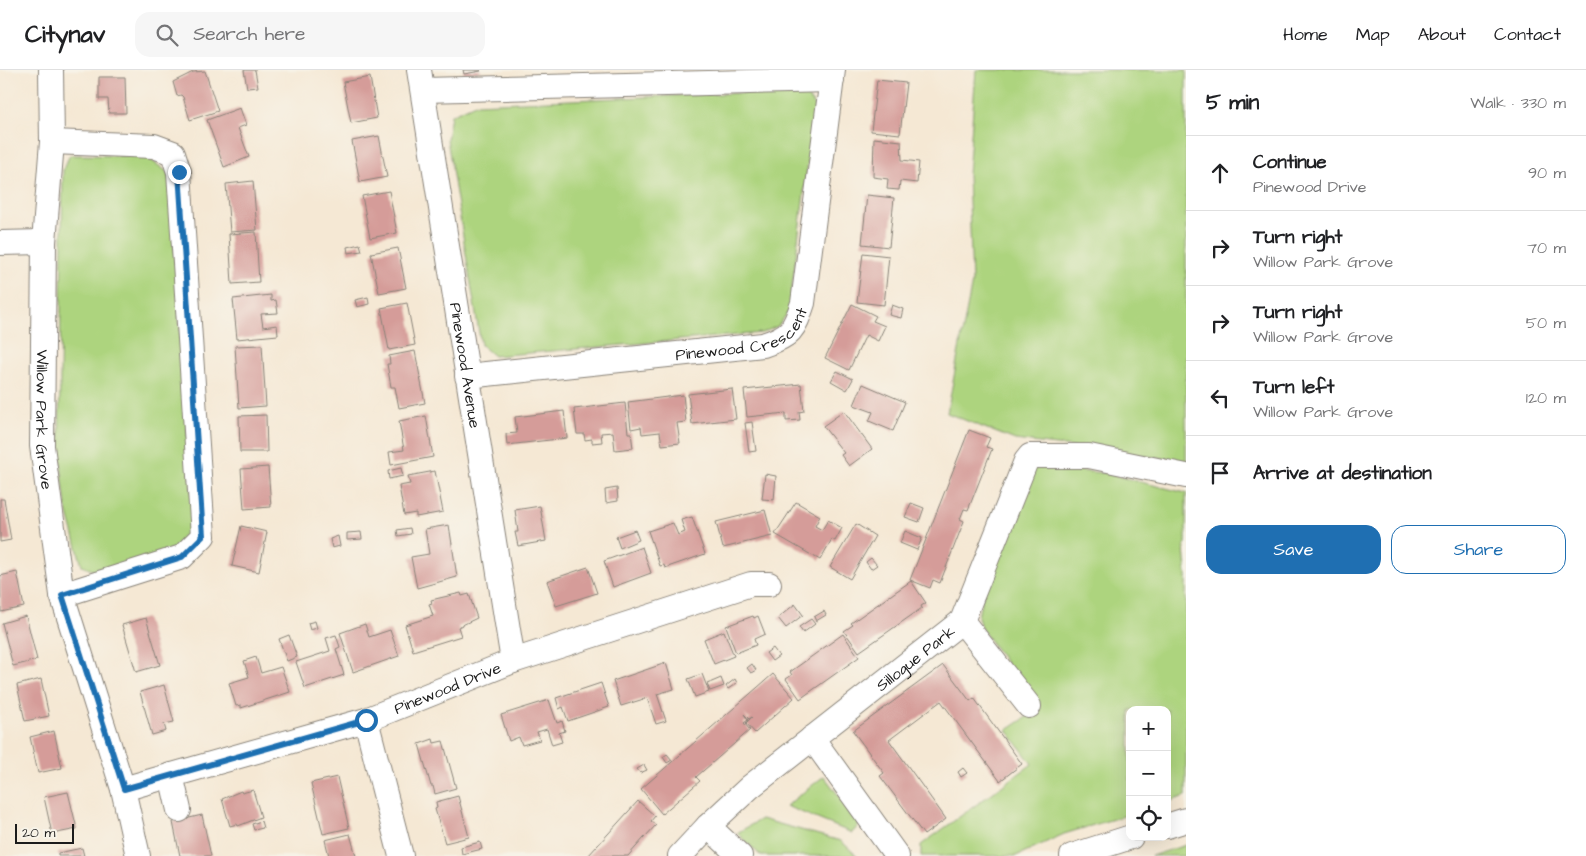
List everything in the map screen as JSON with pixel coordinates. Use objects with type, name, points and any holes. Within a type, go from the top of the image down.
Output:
[{"type":"street","name":"Willow Park Grove","points":[[51,70],[52,142],[44,242],[42,446],[62,595],[124,789],[138,856]]},
{"type":"street","points":[[421,80],[833,75]]},
{"type":"street","name":"Pinewood Crescent","points":[[467,376],[763,345],[780,340],[794,329],[804,303],[833,75]]},
{"type":"street","name":"Pinewood Avenue","points":[[421,80],[513,660]]},
{"type":"street","points":[[52,142],[154,146],[173,153],[179,172],[203,536],[182,557],[62,595]]},
{"type":"street","points":[[0,243],[44,242]]},
{"type":"street","name":"Sillogue Park","points":[[680,856],[708,826],[750,787],[962,621],[1026,461],[1030,456],[1089,456],[1186,476]]},
{"type":"street","name":"Pinewood Drive","points":[[124,789],[366,720],[513,660],[751,584],[769,584]]},
{"type":"street","points":[[962,621],[1029,706]]},
{"type":"street","points":[[366,720],[401,856]]},
{"type":"street","points":[[812,738],[897,856]]},
{"type":"street","points":[[171,776],[179,810]]},
{"type":"street","points":[[1171,825],[1186,820]]},
{"type":"street","points":[[708,826],[740,856]]},
{"type":"street","points":[[1072,856],[1126,839]]},
{"type":"green space","points":[[976,70],[1186,70],[1186,461],[1015,440],[947,413],[972,282],[968,175]]},
{"type":"green space","points":[[789,91],[806,95],[815,106],[789,311],[778,326],[762,333],[494,356],[481,345],[447,139],[451,115],[475,104]]},
{"type":"green space","points":[[70,155],[145,156],[169,173],[194,531],[177,554],[102,574],[82,566],[66,506],[59,448],[63,169]]},
{"type":"green space","points":[[1032,467],[1104,473],[1186,493],[1186,543],[1184,546],[1186,577],[1186,796],[1171,801],[1171,706],[1126,706],[1126,815],[1064,834],[1016,856],[921,856],[921,845],[1032,764],[1007,730],[1039,709],[981,628],[978,617],[982,597]]},
{"type":"green space","points":[[824,776],[860,824],[852,833],[786,806]]},
{"type":"green space","points":[[761,819],[841,841],[857,856],[761,856],[737,833]]},
{"type":"green space","points":[[1186,845],[1186,856],[1151,856]]},
{"type":"building","points":[[244,70],[255,70],[258,87],[247,88]]},
{"type":"building","points":[[463,70],[480,70],[481,71],[464,74]]},
{"type":"building","points":[[205,71],[218,111],[190,120],[183,97],[181,95],[177,96],[173,82],[193,72]]},
{"type":"building","points":[[99,77],[125,77],[126,113],[109,113],[108,99],[99,99]]},
{"type":"building","points":[[370,77],[377,118],[351,123],[343,82]]},
{"type":"building","points":[[877,80],[906,83],[900,134],[871,131]]},
{"type":"building","points":[[240,108],[246,125],[238,128],[249,157],[224,167],[207,120]]},
{"type":"building","points":[[379,136],[387,177],[360,182],[352,141]]},
{"type":"building","points":[[874,138],[901,141],[902,160],[919,162],[917,183],[900,181],[899,190],[887,189],[888,179],[873,177]]},
{"type":"building","points":[[253,181],[257,230],[230,232],[226,184]]},
{"type":"building","points":[[389,191],[397,233],[370,238],[362,196]]},
{"type":"building","points":[[867,195],[894,198],[889,247],[862,244]]},
{"type":"building","points":[[256,232],[259,282],[232,284],[229,234]]},
{"type":"building","points":[[360,244],[362,251],[348,253],[347,247]]},
{"type":"building","points":[[398,248],[406,288],[379,293],[371,253]]},
{"type":"building","points":[[863,253],[889,256],[884,305],[857,302]]},
{"type":"building","points":[[271,295],[271,301],[276,300],[278,313],[261,314],[263,327],[277,325],[278,335],[237,339],[233,299]]},
{"type":"building","points":[[368,297],[369,304],[357,307],[355,300]]},
{"type":"building","points":[[407,303],[415,345],[389,350],[381,308]]},
{"type":"building","points":[[852,304],[876,316],[873,321],[885,326],[878,341],[866,335],[849,370],[825,358]]},
{"type":"building","points":[[892,305],[903,309],[901,318],[889,315]]},
{"type":"building","points":[[262,345],[266,406],[239,408],[235,346]]},
{"type":"building","points":[[415,351],[425,403],[399,408],[395,387],[391,387],[387,364],[390,364],[389,356]]},
{"type":"building","points":[[837,371],[853,379],[847,390],[831,381]]},
{"type":"building","points":[[801,384],[804,411],[799,412],[800,420],[786,421],[786,413],[747,417],[744,390]]},
{"type":"building","points":[[863,384],[905,402],[893,431],[869,421],[873,412],[854,405]]},
{"type":"building","points":[[732,389],[736,419],[692,424],[688,394]]},
{"type":"building","points":[[683,395],[686,422],[677,423],[680,443],[662,445],[660,432],[642,434],[641,427],[631,429],[628,402]]},
{"type":"building","points":[[625,403],[628,433],[631,433],[633,448],[615,450],[613,432],[601,433],[602,442],[592,443],[592,439],[585,440],[584,434],[577,434],[574,409]]},
{"type":"building","points":[[564,411],[567,438],[507,445],[506,434],[517,433],[515,417]]},
{"type":"building","points":[[844,411],[872,449],[849,466],[841,455],[844,453],[823,426]]},
{"type":"building","points":[[266,415],[267,452],[240,452],[239,416]]},
{"type":"building","points":[[426,416],[433,457],[391,465],[389,452],[404,450],[399,421]]},
{"type":"building","points":[[752,422],[756,451],[749,452],[745,423]]},
{"type":"building","points":[[969,430],[990,438],[986,447],[992,449],[968,510],[964,509],[960,519],[964,521],[940,583],[933,580],[930,588],[910,580]]},
{"type":"building","points":[[268,467],[271,507],[244,509],[241,469]]},
{"type":"building","points":[[401,468],[403,476],[389,479],[388,471]]},
{"type":"building","points":[[435,471],[443,512],[416,517],[416,513],[404,515],[399,486],[410,484],[408,476]]},
{"type":"building","points":[[765,474],[776,476],[774,500],[762,499]]},
{"type":"building","points":[[617,488],[618,501],[606,503],[605,490]]},
{"type":"building","points":[[0,499],[4,499],[11,540],[0,542]]},
{"type":"building","points":[[796,502],[820,516],[815,526],[822,530],[828,520],[842,528],[835,541],[832,539],[820,560],[775,534]]},
{"type":"building","points":[[911,503],[924,508],[919,522],[905,517]]},
{"type":"building","points":[[540,506],[546,541],[518,546],[515,532],[518,532],[515,510]]},
{"type":"building","points":[[765,510],[772,536],[723,548],[716,522]]},
{"type":"building","points":[[692,517],[705,554],[665,568],[664,565],[660,566],[648,531],[673,523],[678,535],[685,532],[681,520]]},
{"type":"building","points":[[856,524],[875,536],[850,579],[830,567]]},
{"type":"building","points":[[449,525],[457,577],[417,588],[411,557],[429,554],[425,529]]},
{"type":"building","points":[[241,526],[267,532],[259,572],[232,566]]},
{"type":"building","points":[[410,528],[411,534],[398,536],[397,530]]},
{"type":"building","points":[[635,530],[639,540],[620,548],[616,537]]},
{"type":"building","points":[[905,531],[922,538],[917,550],[900,543]]},
{"type":"building","points":[[361,532],[362,539],[347,540],[347,533]]},
{"type":"building","points":[[338,536],[340,546],[332,548],[330,539]]},
{"type":"building","points":[[642,547],[651,573],[613,587],[604,561]]},
{"type":"building","points":[[871,558],[877,565],[871,569],[866,562]]},
{"type":"building","points":[[588,567],[597,593],[556,606],[547,581]]},
{"type":"building","points":[[17,572],[24,607],[1,612],[0,576]]},
{"type":"building","points":[[911,581],[926,603],[921,606],[922,608],[859,652],[844,631],[853,625],[851,623]]},
{"type":"building","points":[[461,593],[462,596],[469,594],[477,618],[458,627],[461,636],[413,651],[405,625],[433,616],[429,604],[432,603],[431,600]]},
{"type":"building","points":[[795,604],[803,615],[786,628],[778,618]]},
{"type":"building","points":[[824,611],[826,615],[816,621],[814,617]]},
{"type":"building","points":[[26,616],[37,660],[13,666],[2,623]]},
{"type":"building","points":[[753,616],[754,618],[758,616],[765,634],[754,639],[756,645],[736,653],[726,626]]},
{"type":"building","points":[[146,618],[160,665],[136,672],[122,625]]},
{"type":"building","points":[[811,619],[815,624],[803,633],[799,627]]},
{"type":"building","points":[[315,621],[317,628],[310,630],[308,623]]},
{"type":"building","points":[[365,624],[369,637],[390,630],[399,656],[353,672],[340,633]]},
{"type":"building","points":[[724,631],[734,656],[714,664],[704,639]]},
{"type":"building","points":[[843,634],[859,657],[800,699],[786,679],[792,675],[790,672]]},
{"type":"building","points":[[289,635],[297,657],[287,661],[279,639]]},
{"type":"building","points":[[336,635],[340,647],[336,649],[344,675],[305,688],[296,662],[330,651],[326,638]]},
{"type":"building","points":[[773,648],[779,656],[772,661],[766,653]]},
{"type":"building","points":[[256,657],[261,673],[281,667],[290,692],[241,708],[241,705],[236,706],[229,683],[249,677],[244,661]]},
{"type":"building","points":[[666,663],[674,689],[657,694],[666,721],[656,724],[647,698],[621,706],[613,681]]},
{"type":"building","points":[[752,664],[756,670],[751,673],[747,668]]},
{"type":"building","points":[[943,665],[970,701],[974,698],[1022,764],[1000,781],[941,701],[889,740],[946,819],[924,835],[880,776],[884,773],[853,731]]},
{"type":"building","points":[[702,674],[709,692],[695,697],[688,679]]},
{"type":"building","points":[[773,674],[794,698],[755,733],[746,723],[752,717],[749,719],[744,714],[748,720],[744,723],[750,730],[696,777],[700,781],[662,814],[641,789]]},
{"type":"building","points":[[721,678],[724,686],[710,691],[707,684]]},
{"type":"building","points":[[41,679],[49,716],[25,721],[17,685]]},
{"type":"building","points":[[735,679],[737,683],[728,689],[726,686]]},
{"type":"building","points":[[601,683],[609,707],[568,721],[563,707],[559,709],[556,698]]},
{"type":"building","points":[[164,685],[174,722],[164,724],[166,731],[152,735],[140,692]]},
{"type":"building","points":[[549,700],[557,723],[562,721],[565,731],[559,733],[562,742],[552,745],[547,729],[537,732],[540,740],[522,745],[519,737],[509,741],[501,715]]},
{"type":"building","points":[[54,731],[62,768],[38,773],[30,737]]},
{"type":"building","points":[[433,739],[434,743],[443,741],[456,788],[435,794],[419,744]]},
{"type":"building","points":[[667,754],[672,760],[667,763],[663,757]]},
{"type":"building","points":[[644,765],[647,770],[640,773],[637,769]]},
{"type":"building","points":[[963,768],[967,773],[961,777],[958,772]]},
{"type":"building","points":[[337,777],[349,828],[323,834],[311,783]]},
{"type":"building","points":[[253,790],[261,817],[238,826],[237,824],[230,826],[222,799],[241,791],[242,793]]},
{"type":"building","points":[[68,792],[77,829],[52,834],[44,797]]},
{"type":"building","points":[[458,796],[469,837],[445,843],[435,809],[437,808],[436,802]]},
{"type":"building","points":[[638,801],[655,816],[651,821],[656,825],[628,856],[588,856]]},
{"type":"building","points":[[202,815],[211,856],[180,856],[173,822]]},
{"type":"building","points":[[261,821],[263,828],[254,830],[252,824]]},
{"type":"building","points":[[350,834],[356,856],[329,856],[325,840]]},
{"type":"building","points":[[480,842],[482,849],[462,854],[461,847]]},
{"type":"building","points":[[82,848],[84,856],[58,856],[58,853]]},
{"type":"route","points":[[179,172],[203,536],[182,557],[62,595],[124,789],[366,720]]}]
